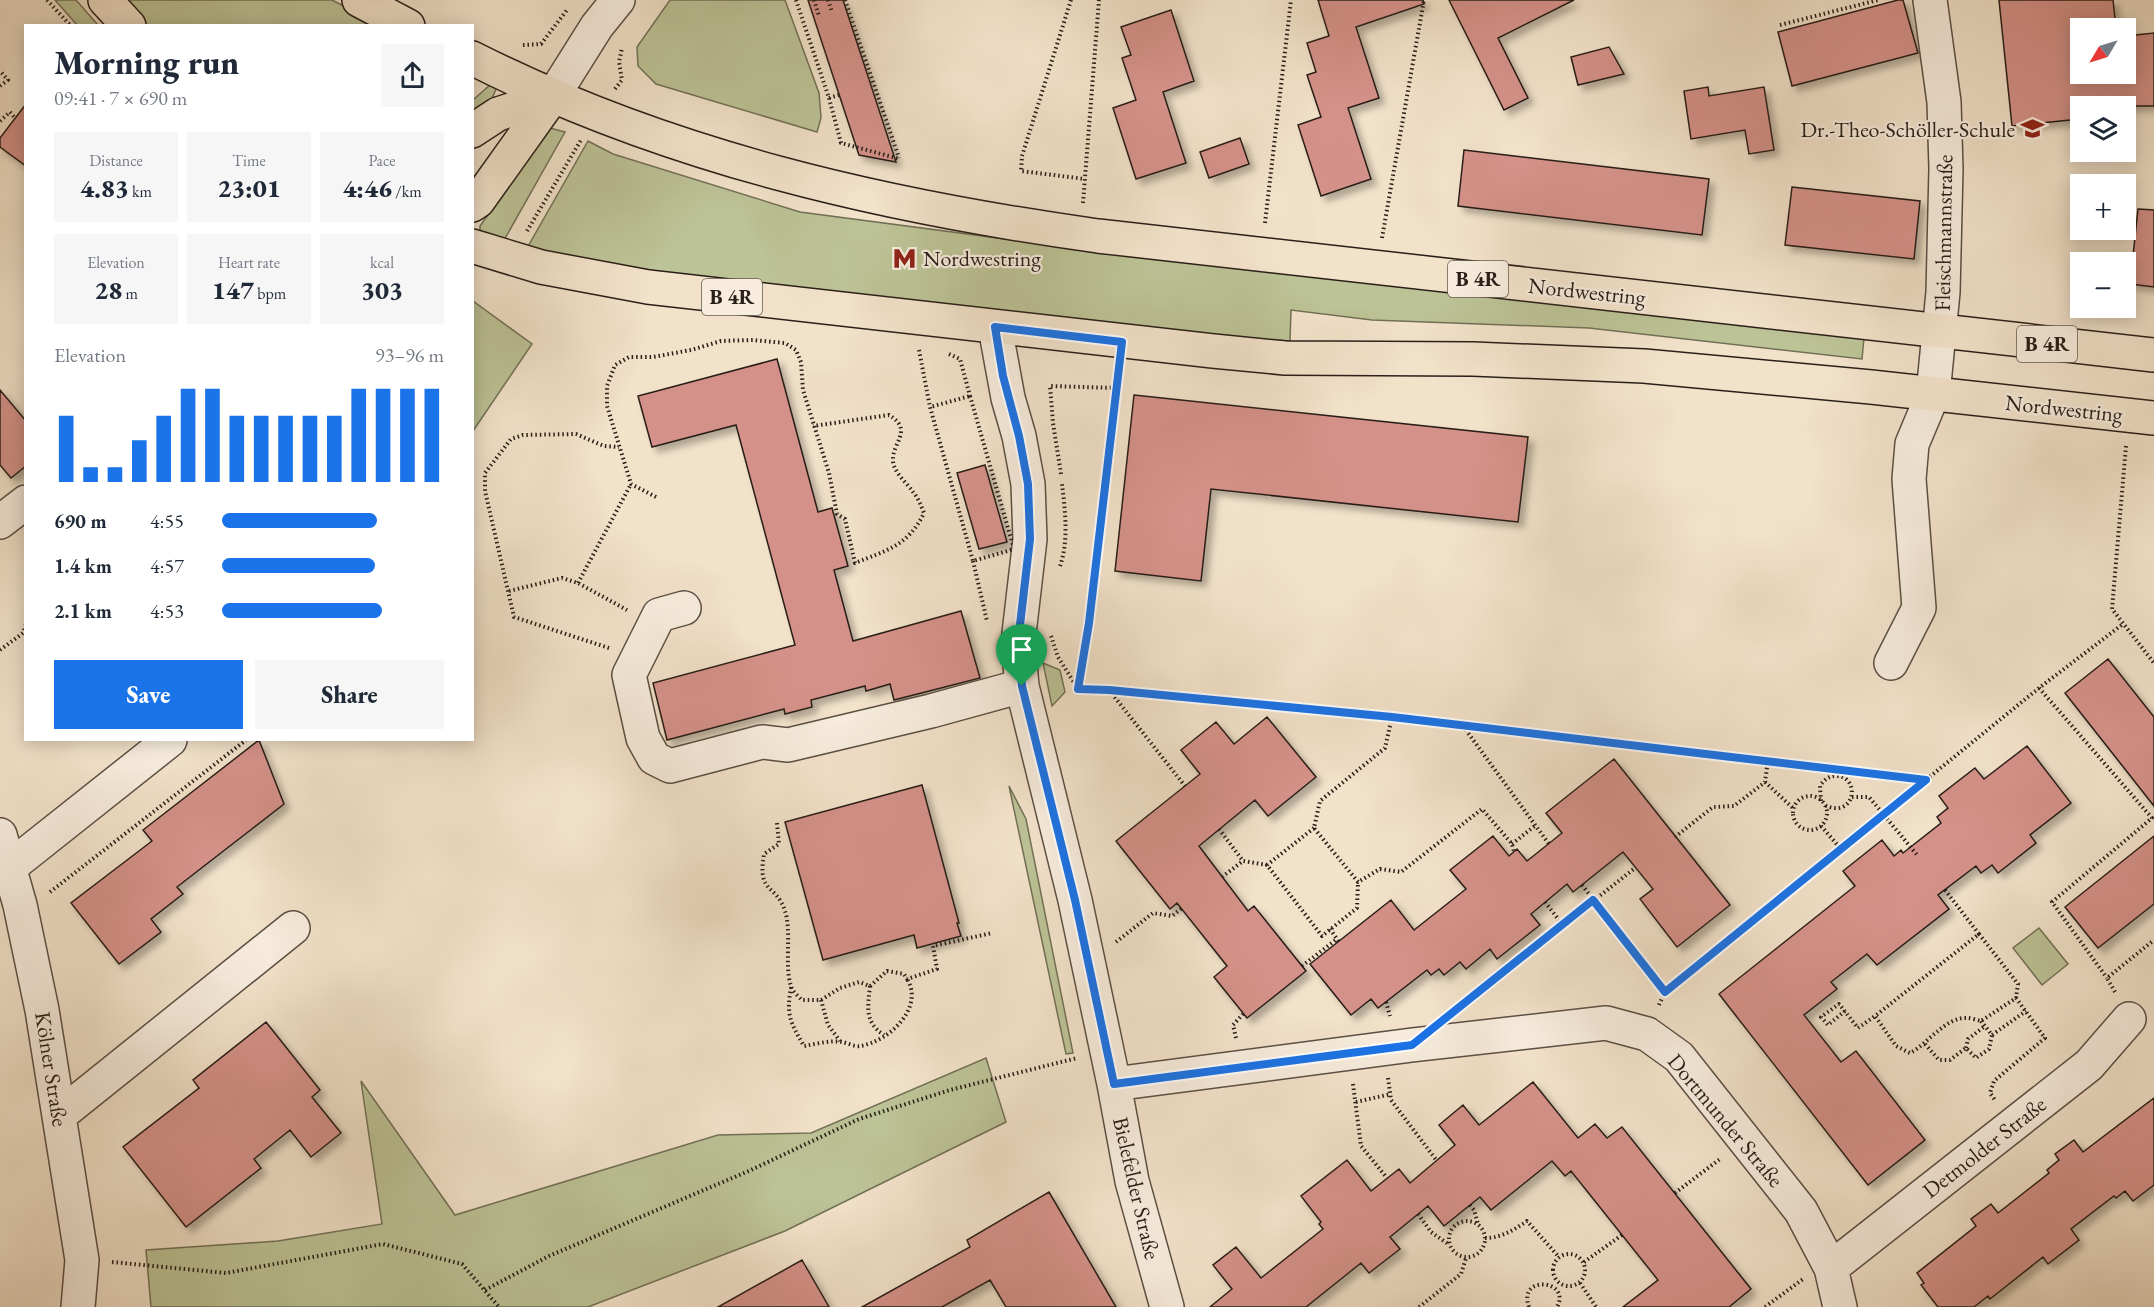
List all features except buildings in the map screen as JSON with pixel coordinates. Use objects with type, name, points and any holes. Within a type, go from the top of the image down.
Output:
[{"type":"main road","points":[[105,0],[127,24]]},
{"type":"main road","points":[[359,0],[404,24]]},
{"type":"main road","name":"Nordwestring","points":[[474,59],[597,114],[703,152],[823,185],[907,204],[1081,234],[2154,355]]},
{"type":"main road","points":[[474,130],[498,114],[553,96]]},
{"type":"main road","points":[[474,204],[553,96]]},
{"type":"main road","name":"Nordwestring","points":[[474,247],[564,272],[648,287],[1122,342],[1285,358],[1473,359],[1644,366],[2141,417]]},
{"type":"street","points":[[553,96],[597,26],[618,0]]},
{"type":"street","name":"Fleischmannstraße","points":[[1891,663],[1919,608],[1909,479],[1912,444],[1933,394],[1945,251],[1944,102],[1930,0]]},
{"type":"street","name":"Bielefelder Straße","points":[[995,327],[1003,376],[1019,436],[1028,484],[1030,539],[1018,642],[1022,686],[1075,900],[1132,1180],[1167,1307]]},
{"type":"street","points":[[0,522],[24,504]]},
{"type":"street","points":[[684,608],[659,615],[630,675],[643,738],[654,758],[670,766],[762,742],[788,745],[931,711],[1022,686]]},
{"type":"street","points":[[10,867],[169,741]]},
{"type":"street","name":"Kölner Straße","points":[[0,835],[20,905],[42,1010],[60,1115],[82,1260],[78,1307]]},
{"type":"street","points":[[60,1115],[293,928]]},
{"type":"street","name":"Detmolder Straße","points":[[1831,1268],[2089,1065],[2129,1019]]},
{"type":"street","name":"Dortmunder Straße","points":[[1114,1084],[1384,1048],[1606,1023],[1647,1034],[1679,1057],[1801,1211],[1831,1268],[1840,1307]]},
{"type":"path","points":[[47,0],[69,24]]},
{"type":"path","points":[[796,0],[829,98],[841,143],[900,159],[872,84],[845,0]]},
{"type":"path","points":[[814,0],[819,16]]},
{"type":"path","points":[[828,0],[832,12]]},
{"type":"path","points":[[1071,0],[1022,156],[1021,171],[1085,179]]},
{"type":"path","points":[[1081,234],[1099,0]]},
{"type":"path","points":[[1260,255],[1291,0]]},
{"type":"path","points":[[1377,268],[1424,0]]},
{"type":"path","points":[[1780,25],[1878,0]]},
{"type":"path","points":[[521,45],[541,44],[570,7]]},
{"type":"path","points":[[0,71],[8,80],[0,87]]},
{"type":"path","points":[[516,260],[526,233],[597,114],[622,80]]},
{"type":"path","points":[[829,98],[839,95]]},
{"type":"path","points":[[0,122],[10,112],[15,118]]},
{"type":"path","points":[[578,583],[631,484],[607,406],[607,386],[615,365],[629,357],[653,357],[691,350],[721,341],[753,340],[784,343],[796,351],[801,362],[802,390],[813,426],[829,473],[837,514],[844,519],[855,562],[897,545],[916,529],[924,513],[915,494],[896,469],[893,460],[901,436],[900,426],[896,419],[889,414],[813,426]]},
{"type":"path","points":[[1122,342],[1089,623],[1078,689],[1392,717],[1926,780]]},
{"type":"path","points":[[926,349],[918,350],[930,407],[973,561],[988,627]]},
{"type":"path","points":[[943,352],[960,359],[1014,549],[973,561]]},
{"type":"path","points":[[1050,386],[1116,388]]},
{"type":"path","points":[[930,407],[951,399],[970,396]]},
{"type":"path","points":[[2141,417],[2112,609],[2154,663]]},
{"type":"path","points":[[620,447],[604,446],[576,434],[523,435],[511,439],[485,473],[486,491],[514,617],[638,658]]},
{"type":"path","points":[[631,484],[656,497]]},
{"type":"path","points":[[509,591],[562,578],[578,583],[654,624]]},
{"type":"path","points":[[1582,885],[1665,992],[2039,688],[2123,624]]},
{"type":"path","points":[[0,650],[24,630]]},
{"type":"path","points":[[2039,688],[2152,818],[2052,902],[2107,978],[2129,1019]]},
{"type":"path","points":[[1109,690],[1185,786]]},
{"type":"path","points":[[1267,865],[1314,828],[1320,801],[1385,748],[1392,717]]},
{"type":"path","points":[[1462,725],[1549,844]]},
{"type":"path","points":[[20,905],[52,891],[245,741]]},
{"type":"path","points":[[1675,837],[1713,807],[1734,806],[1765,782],[1768,760]]},
{"type":"path","points":[[1794,809],[1793,818],[1800,827],[1811,830],[1821,826],[1826,816],[1823,803],[1819,791],[1827,778],[1837,776],[1847,780],[1852,789],[1852,798],[1840,809],[1834,809],[1823,803],[1818,798],[1807,797],[1798,802],[1794,809]]},
{"type":"path","points":[[1765,782],[1794,809]]},
{"type":"path","points":[[1852,798],[1869,796],[1918,856]]},
{"type":"path","points":[[1358,882],[1380,868],[1401,872],[1482,809],[1512,844],[1514,852]]},
{"type":"path","points":[[777,823],[779,844],[764,854],[762,868],[764,884],[778,899],[785,912],[791,987],[787,1009],[794,1028],[804,1046],[840,1041],[859,1046],[884,1035],[900,1024],[911,1007],[912,986],[904,974],[887,971],[870,986],[868,1015],[875,1030],[884,1035]]},
{"type":"path","points":[[1512,844],[1536,825]]},
{"type":"path","points":[[1821,826],[1841,849]]},
{"type":"path","points":[[1219,829],[1244,861],[1267,865],[1322,936],[1357,908],[1358,882],[1314,828]]},
{"type":"path","points":[[1222,877],[1244,861]]},
{"type":"path","points":[[1456,1009],[1635,868]]},
{"type":"path","points":[[1945,890],[2018,984],[2016,998],[2045,1038],[1994,1081],[1990,1093],[2013,1125]]},
{"type":"path","points":[[1545,902],[1562,924]]},
{"type":"path","points":[[1115,943],[1153,913],[1172,916],[1182,909]]},
{"type":"path","points":[[1302,966],[1338,940],[1330,929]]},
{"type":"path","points":[[907,979],[937,969],[933,946],[992,933]]},
{"type":"path","points":[[1845,1011],[1828,1025],[1821,1017],[1839,1004],[1845,1011],[1858,1028],[1979,934]]},
{"type":"path","points":[[2107,978],[2154,940]]},
{"type":"path","points":[[791,987],[802,1000],[821,1000],[840,988],[859,982],[870,986]]},
{"type":"path","points":[[1981,1022],[2016,998]]},
{"type":"path","points":[[821,1000],[828,1025],[840,1041]]},
{"type":"path","points":[[1966,1048],[1976,1058],[1989,1049],[1992,1035],[2026,1011]]},
{"type":"path","points":[[1875,1016],[1896,1046],[1910,1053],[1956,1020],[1967,1018],[1981,1022],[1992,1035]]},
{"type":"path","points":[[1924,1044],[1939,1060],[1950,1060],[1966,1048],[1968,1039],[1985,1026]]},
{"type":"path","points":[[1384,1048],[1391,1100],[1437,1161]]},
{"type":"path","points":[[485,1290],[549,1256],[751,1170],[859,1119],[950,1089],[1107,1051]]},
{"type":"path","points":[[1348,1053],[1362,1146],[1388,1178]]},
{"type":"path","points":[[1356,1102],[1391,1094]]},
{"type":"path","points":[[1675,1193],[1744,1140]]},
{"type":"path","points":[[1418,1214],[1431,1232],[1449,1245],[1455,1254],[1466,1258],[1477,1255],[1484,1246],[1485,1234],[1478,1225],[1474,1210],[1470,1205]]},
{"type":"path","points":[[1449,1245],[1449,1233],[1456,1224],[1467,1221],[1478,1225]]},
{"type":"path","points":[[1484,1238],[1494,1238],[1527,1221],[1559,1257]]},
{"type":"path","points":[[1584,1262],[1622,1235]]},
{"type":"path","points":[[82,1260],[226,1273],[383,1244],[462,1264],[499,1307]]},
{"type":"path","points":[[1568,1254],[1577,1256],[1584,1262],[1585,1273],[1580,1283],[1572,1286],[1563,1285],[1556,1280],[1553,1272],[1554,1263],[1559,1257],[1568,1254]]},
{"type":"path","points":[[1419,1307],[1461,1274],[1466,1258]]},
{"type":"path","points":[[1765,1307],[1798,1281],[1831,1268]]},
{"type":"path","points":[[1551,1285],[1556,1280]]},
{"type":"path","points":[[1529,1307],[1528,1293],[1534,1286],[1542,1283],[1551,1285],[1558,1292],[1557,1307]]},
{"type":"path","points":[[1580,1283],[1596,1307]]},
{"type":"green space","points":[[55,0],[76,0],[97,24],[76,24]]},
{"type":"green space","points":[[122,0],[332,0],[378,24],[145,24]]},
{"type":"green space","points":[[670,0],[785,0],[819,93],[821,118],[817,132],[656,84],[638,66],[637,47]]},
{"type":"green space","points":[[491,84],[496,89],[491,101],[474,118],[474,99]]},
{"type":"green space","points":[[550,128],[565,132],[503,242],[480,231],[480,226]]},
{"type":"green space","points":[[588,141],[613,154],[800,212],[1097,251],[1864,338],[1862,359],[1589,328],[1372,320],[1291,310],[1290,341],[1196,336],[688,278],[526,250]]},
{"type":"green space","points":[[474,302],[532,344],[474,430]]},
{"type":"green space","points":[[1043,663],[1060,670],[1065,692],[1052,706]]},
{"type":"green space","points":[[1009,786],[1026,819],[1073,1053],[1066,1054]]},
{"type":"green space","points":[[2039,928],[2068,964],[2042,985],[2013,948]]},
{"type":"green space","points":[[986,1058],[1006,1122],[785,1231],[588,1307],[151,1307],[146,1250],[278,1241],[382,1224],[361,1081],[455,1215],[718,1135],[811,1133]]},
{"type":"place","name":"Dr.-Theo-Schöller-Schule","points":[[2033,129]]},
{"type":"place","name":"Nordwestring","points":[[905,258]]},
{"type":"route","points":[[995,327],[1122,342],[1089,623],[1078,689],[1392,717],[1926,780],[1665,992],[1593,900],[1412,1045],[1114,1084],[1075,900],[1022,686],[1018,642],[1030,539],[1028,484],[1019,436],[1003,376],[995,327]]}]
